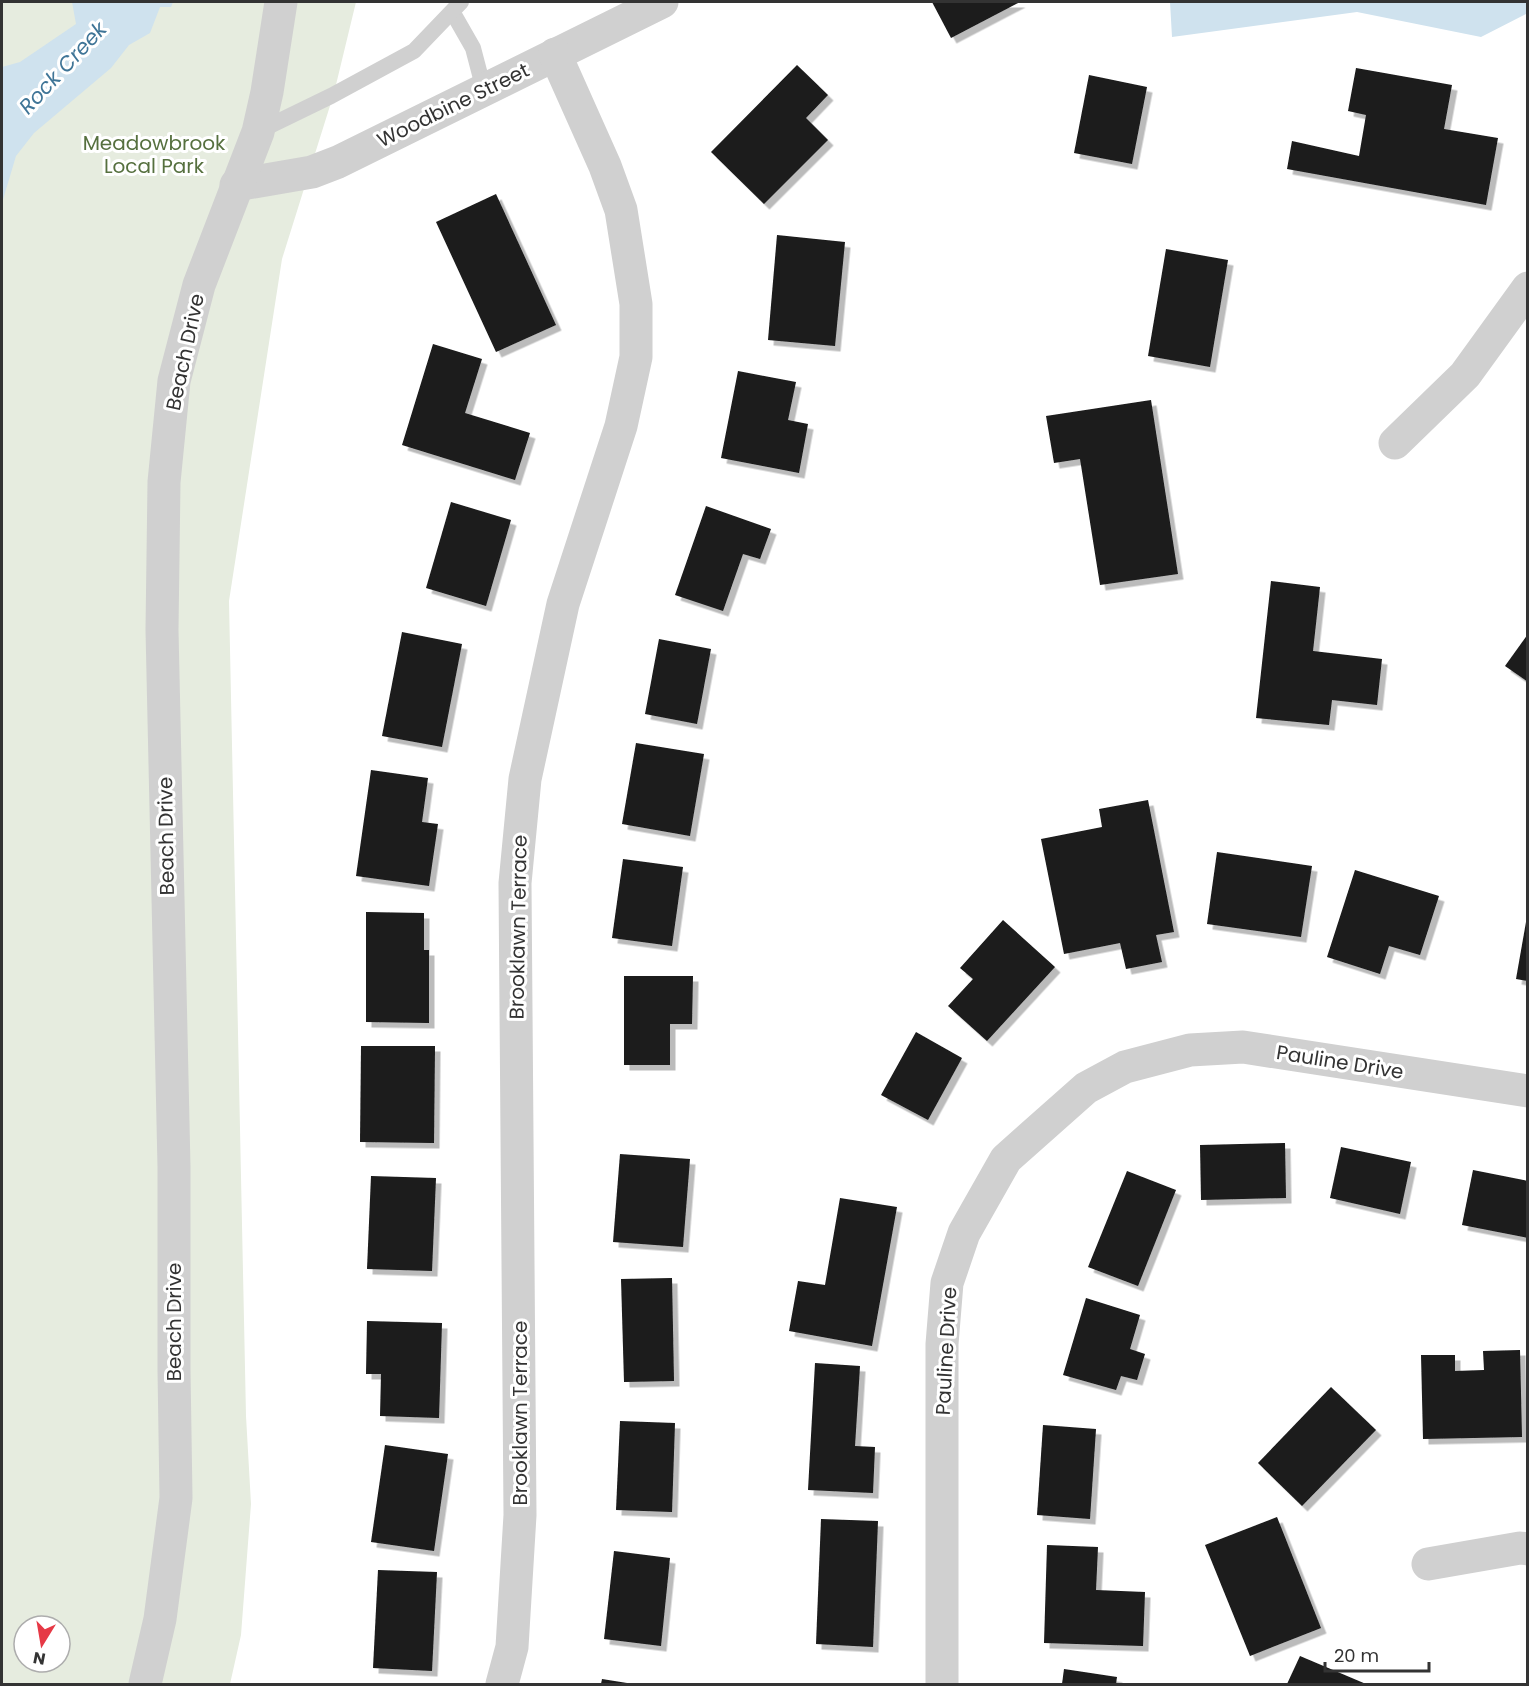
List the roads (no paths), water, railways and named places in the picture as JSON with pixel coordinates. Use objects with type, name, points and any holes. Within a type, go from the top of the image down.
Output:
[{"type":"street","name":"Beach Drive","points":[[145,1684],[160,1619],[176,1498],[174,1167],[162,630],[164,482],[174,381],[199,285],[258,132],[267,92],[281,2]]},
{"type":"street","name":"Woodbine Street","points":[[236,185],[312,172],[338,162],[662,2]]},
{"type":"street","name":"Brooklawn Terrace","points":[[502,1684],[512,1647],[520,1515],[515,883],[525,779],[563,604],[621,426],[636,357],[636,304],[621,210],[605,166],[555,54]]},
{"type":"street","points":[[1395,443],[1465,375],[1527,288]]},
{"type":"street","name":"Pauline Drive","points":[[942,1684],[942,1344],[947,1283],[964,1233],[1006,1159],[1086,1088],[1125,1066],[1190,1050],[1243,1047],[1527,1091]]},
{"type":"street","points":[[1428,1564],[1520,1548],[1527,1549]]},
{"type":"lane","points":[[258,132],[414,51],[457,7],[473,48],[484,90]]},
{"type":"water","name":"Rock Creek","points":[[72,2],[173,2],[171,7],[160,7],[150,33],[129,45],[111,68],[34,133],[16,156],[2,203],[2,67],[20,62],[76,24]]},
{"type":"water","points":[[1170,2],[1527,2],[1528,13],[1481,37],[1357,12],[1172,37]]},
{"type":"park label","name":"Meadowbrook Local Park","points":[[154,154]]}]
